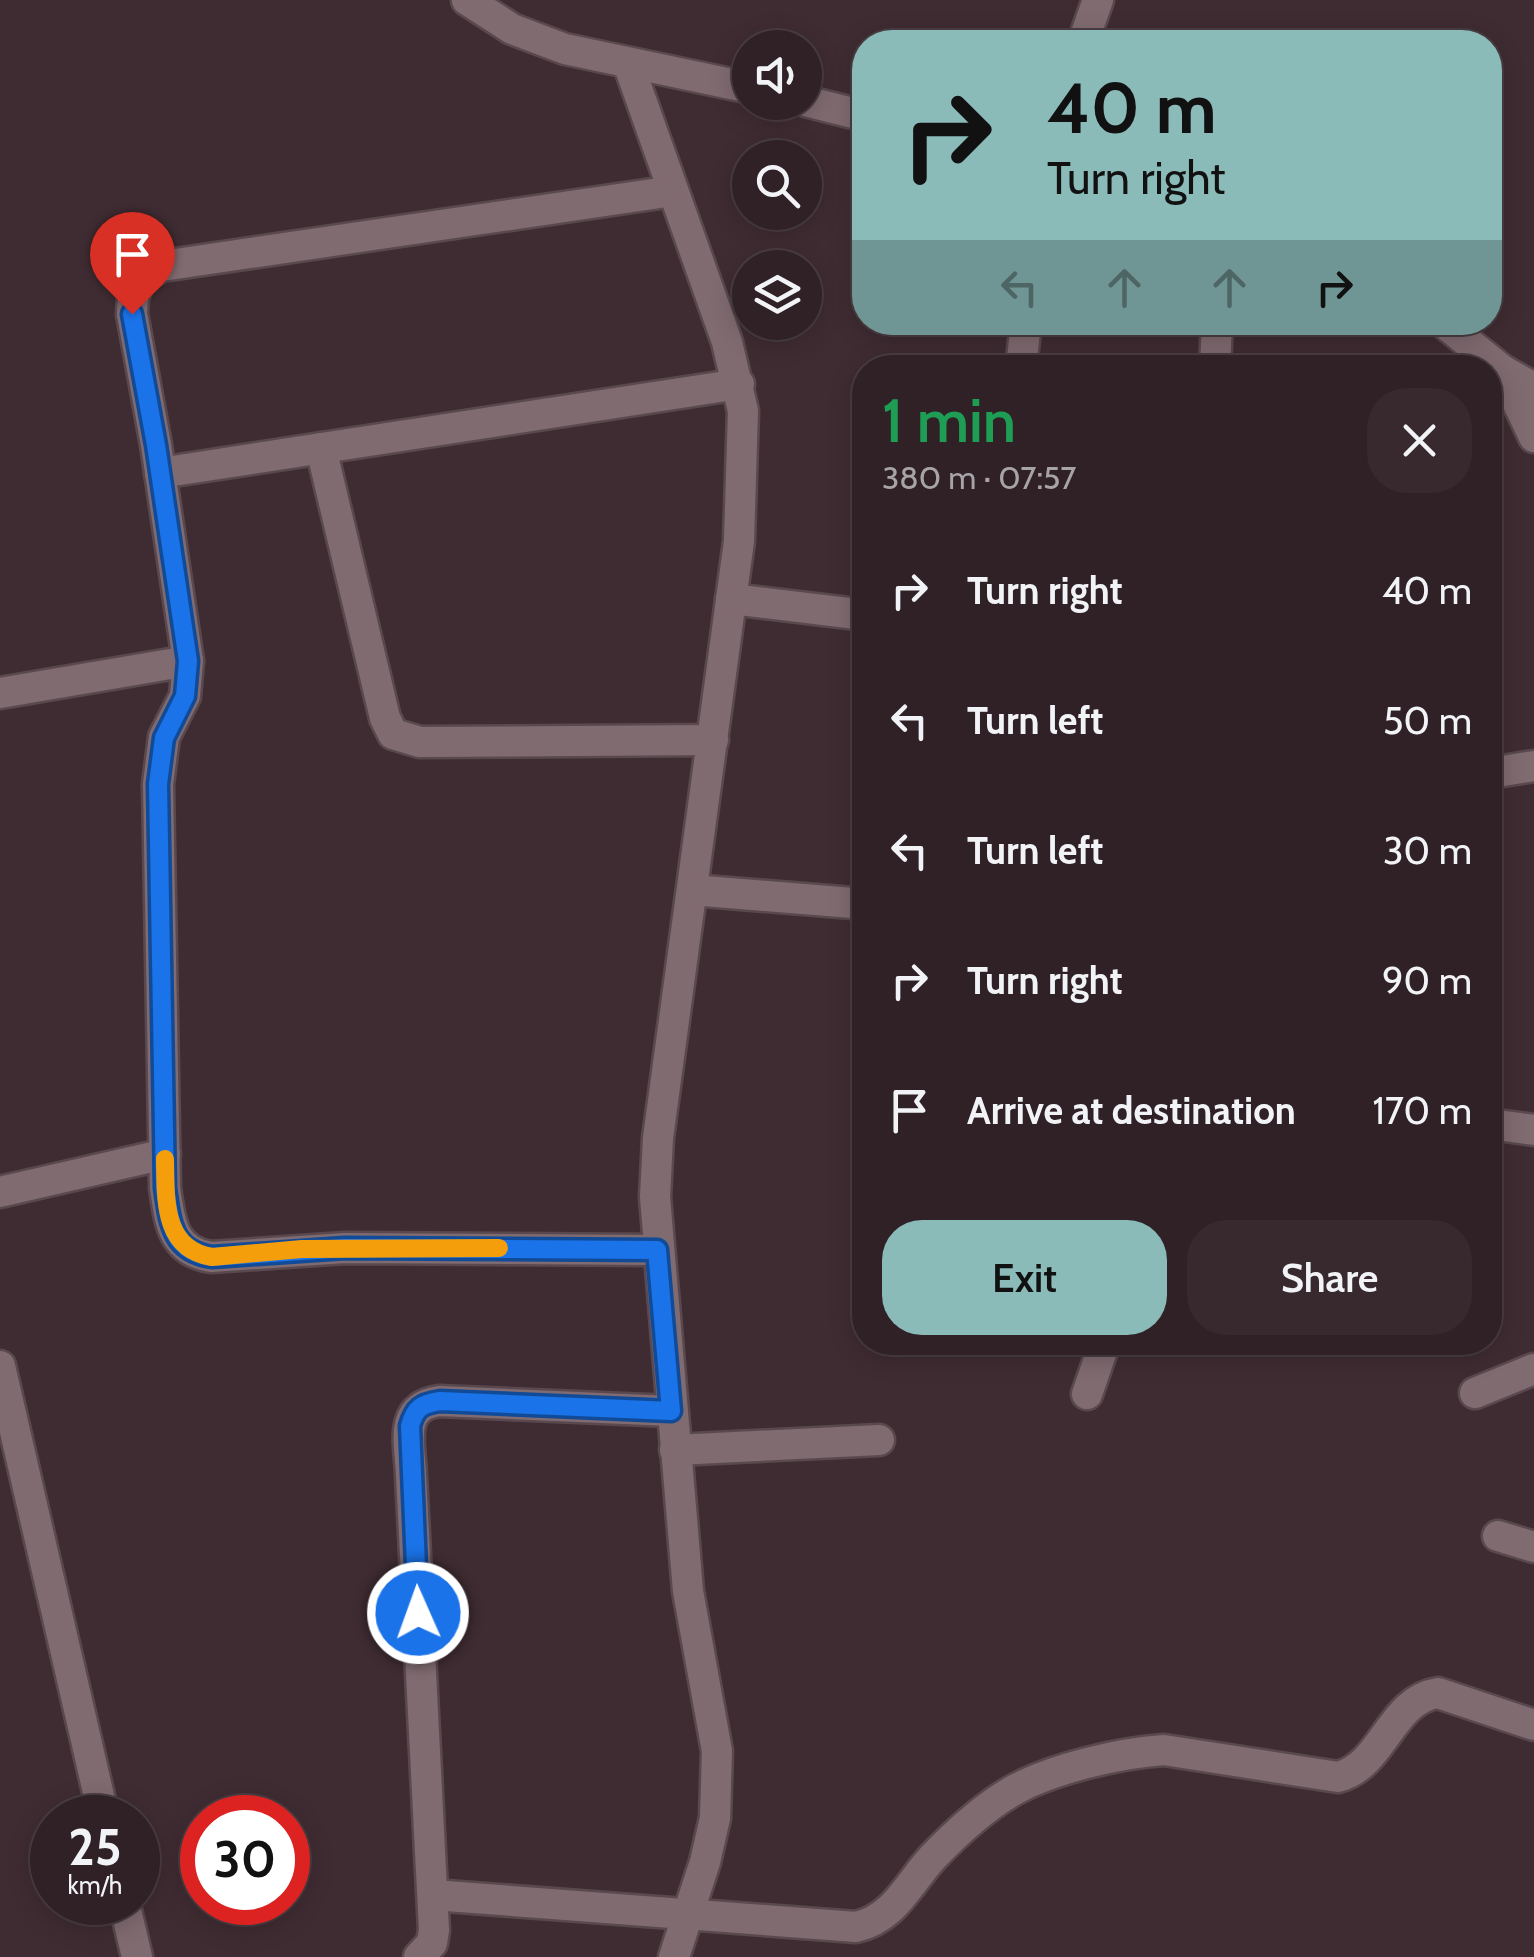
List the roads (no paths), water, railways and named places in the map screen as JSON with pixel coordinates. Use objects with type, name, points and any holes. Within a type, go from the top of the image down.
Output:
[{"type":"street","points":[[467,0],[512,29],[565,49],[732,84]]},
{"type":"street","points":[[1087,30],[1098,0]]},
{"type":"street","points":[[628,63],[739,384],[744,442],[739,542],[658,1138],[655,1197],[688,1591],[717,1751],[715,1818],[674,1957]]},
{"type":"street","points":[[822,105],[852,113]]},
{"type":"street","points":[[657,1250],[345,1248],[212,1257],[195,1254],[180,1243],[169,1213],[165,1154],[158,784],[162,747],[185,696],[188,661],[132,314],[132,294],[144,275],[162,266],[673,191]]},
{"type":"street","points":[[1457,335],[1479,355]]},
{"type":"street","points":[[1502,371],[1534,388]]},
{"type":"street","points":[[160,473],[739,384]]},
{"type":"street","points":[[1502,385],[1534,437]]},
{"type":"street","points":[[321,448],[385,718],[393,734],[420,742],[713,740]]},
{"type":"street","points":[[732,599],[852,614]]},
{"type":"street","points":[[0,693],[188,661]]},
{"type":"street","points":[[1502,771],[1534,766]]},
{"type":"street","points":[[692,890],[852,903]]},
{"type":"street","points":[[1502,1126],[1534,1130]]},
{"type":"street","points":[[0,1192],[165,1154]]},
{"type":"street","points":[[1087,1394],[1100,1355]]},
{"type":"street","points":[[0,1366],[99,1795]]},
{"type":"street","points":[[1474,1393],[1534,1369]]},
{"type":"street","points":[[419,1957],[432,1943],[433,1895],[410,1426],[414,1411],[440,1401],[671,1411]]},
{"type":"street","points":[[675,1450],[879,1440]]},
{"type":"street","points":[[1498,1536],[1534,1547]]},
{"type":"street","points":[[433,1895],[856,1927],[885,1916],[931,1859],[975,1818],[1016,1789],[1050,1775],[1141,1751],[1176,1750],[1338,1777],[1354,1773],[1367,1762],[1411,1704],[1422,1696],[1438,1693],[1534,1725]]},
{"type":"street","points":[[129,1925],[137,1957]]}]
